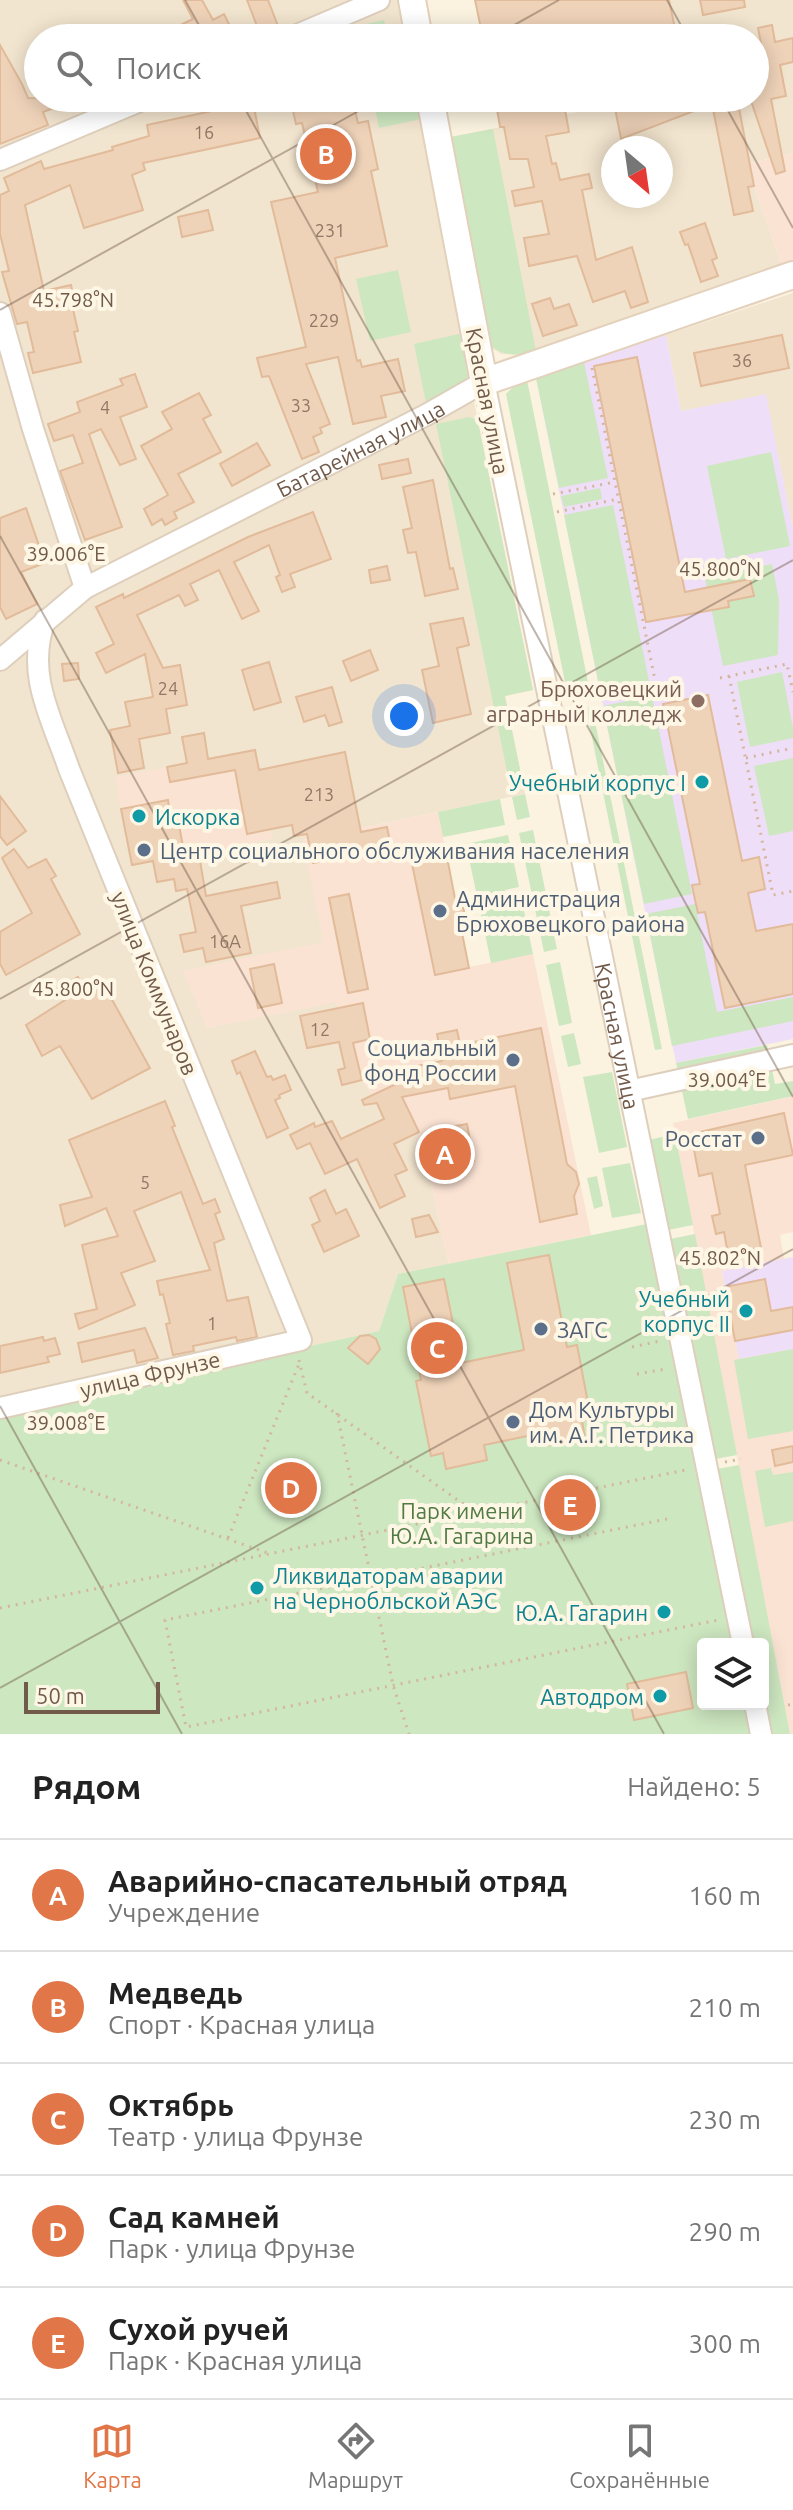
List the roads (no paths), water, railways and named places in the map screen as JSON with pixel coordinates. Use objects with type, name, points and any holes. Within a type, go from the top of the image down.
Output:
[{"type":"street","points":[[323,24],[379,0]]},
{"type":"street","points":[[412,0],[416,24]]},
{"type":"street","points":[[0,160],[114,112]]},
{"type":"street","name":"Красная улица","points":[[433,112],[484,382],[742,1638]]},
{"type":"street","name":"Батарейная улица","points":[[1,656],[85,588],[426,415],[484,382],[793,275]]},
{"type":"street","points":[[0,313],[33,429],[85,588]]},
{"type":"street","name":"улица Коммунаров","points":[[45,620],[37,651],[39,683],[69,769],[297,1341]]},
{"type":"street","points":[[629,1091],[793,1055]]},
{"type":"street","name":"улица Фрунзе","points":[[0,1408],[297,1341]]},
{"type":"street","points":[[756,1710],[761,1734]]},
{"type":"place","name":"Медведь","points":[[326,154]]},
{"type":"place","name":"Брюховецкий аграрный колледж","points":[[698,701]]},
{"type":"place","name":"Учебный корпус I","points":[[702,782]]},
{"type":"place","name":"Искорка","points":[[139,816]]},
{"type":"place","name":"Центр социального обслуживания населения","points":[[144,850]]},
{"type":"place","name":"Администрация Брюховецкого района","points":[[440,911]]},
{"type":"place","name":"Социальный фонд России","points":[[513,1060]]},
{"type":"place","name":"Росстат","points":[[758,1138]]},
{"type":"place","name":"Аварийно-спасательный отряд","points":[[445,1154]]},
{"type":"place","name":"Учебный корпус II","points":[[746,1311]]},
{"type":"place","name":"ЗАГС","points":[[541,1329]]},
{"type":"place","name":"Октябрь","points":[[437,1348]]},
{"type":"place","name":"Дом Культуры им. А.Г. Петрика","points":[[513,1422]]},
{"type":"place","name":"Сад камней","points":[[291,1488]]},
{"type":"place","name":"Сухой ручей","points":[[570,1505]]},
{"type":"place","name":"Ликвидаторам аварии на Чернобльской АЭС","points":[[257,1588]]},
{"type":"place","name":"Ю.А. Гагарин","points":[[664,1612]]},
{"type":"place","name":"Автодром","points":[[660,1696]]},
{"type":"park label","name":"Парк имени Ю.А. Гагарина","points":[[462,1522]]}]
